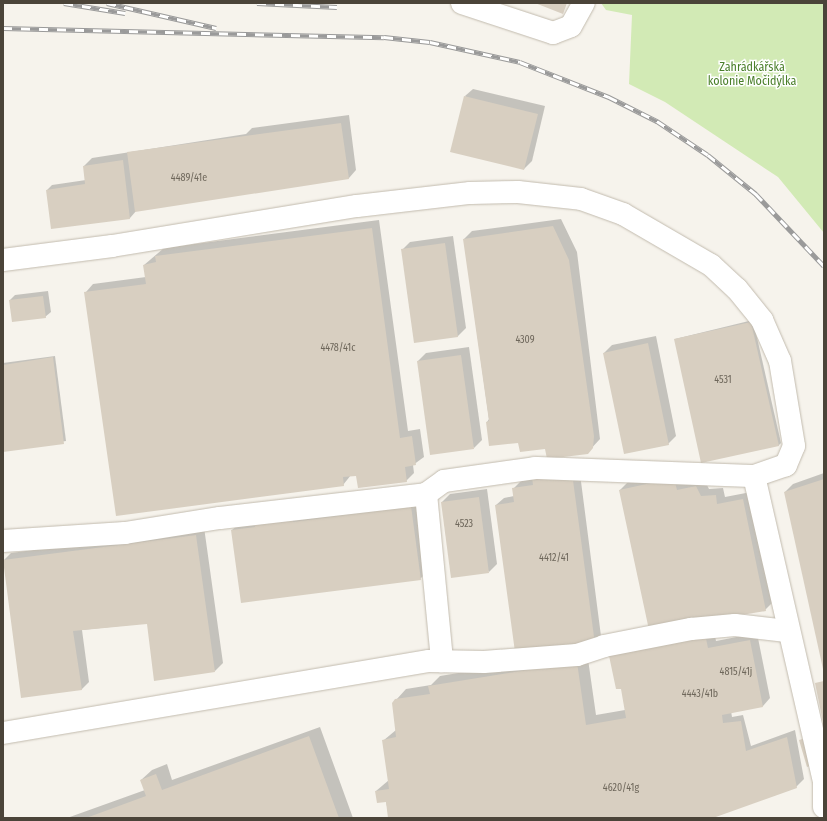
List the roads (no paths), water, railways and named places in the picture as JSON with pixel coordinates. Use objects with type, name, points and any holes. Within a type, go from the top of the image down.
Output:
[{"type":"lane","points":[[462,3],[553,33],[571,26],[584,3]]},
{"type":"lane","points":[[3,260],[112,246],[357,206],[470,193],[518,192],[581,199],[623,214],[711,265],[737,289],[762,320],[780,361],[794,446],[786,466],[754,476],[534,468],[444,481],[426,494],[220,518],[126,533],[3,541]]},
{"type":"lane","points":[[754,476],[787,630],[824,781],[824,807]]},
{"type":"lane","points":[[426,494],[442,661]]},
{"type":"lane","points":[[3,733],[256,688],[442,661],[484,662],[576,655],[604,646],[683,631],[735,625],[787,630]]},
{"type":"railway","points":[[64,3],[125,13]]},
{"type":"railway","points":[[107,3],[216,28]]},
{"type":"railway","points":[[257,3],[337,7]]},
{"type":"railway","points":[[3,28],[384,37],[430,42],[520,62],[609,97],[657,121],[708,155],[756,194],[824,266]]},
{"type":"park label","name":"Zahrádkářská kolonie Močidýlka","points":[[752,75]]}]
